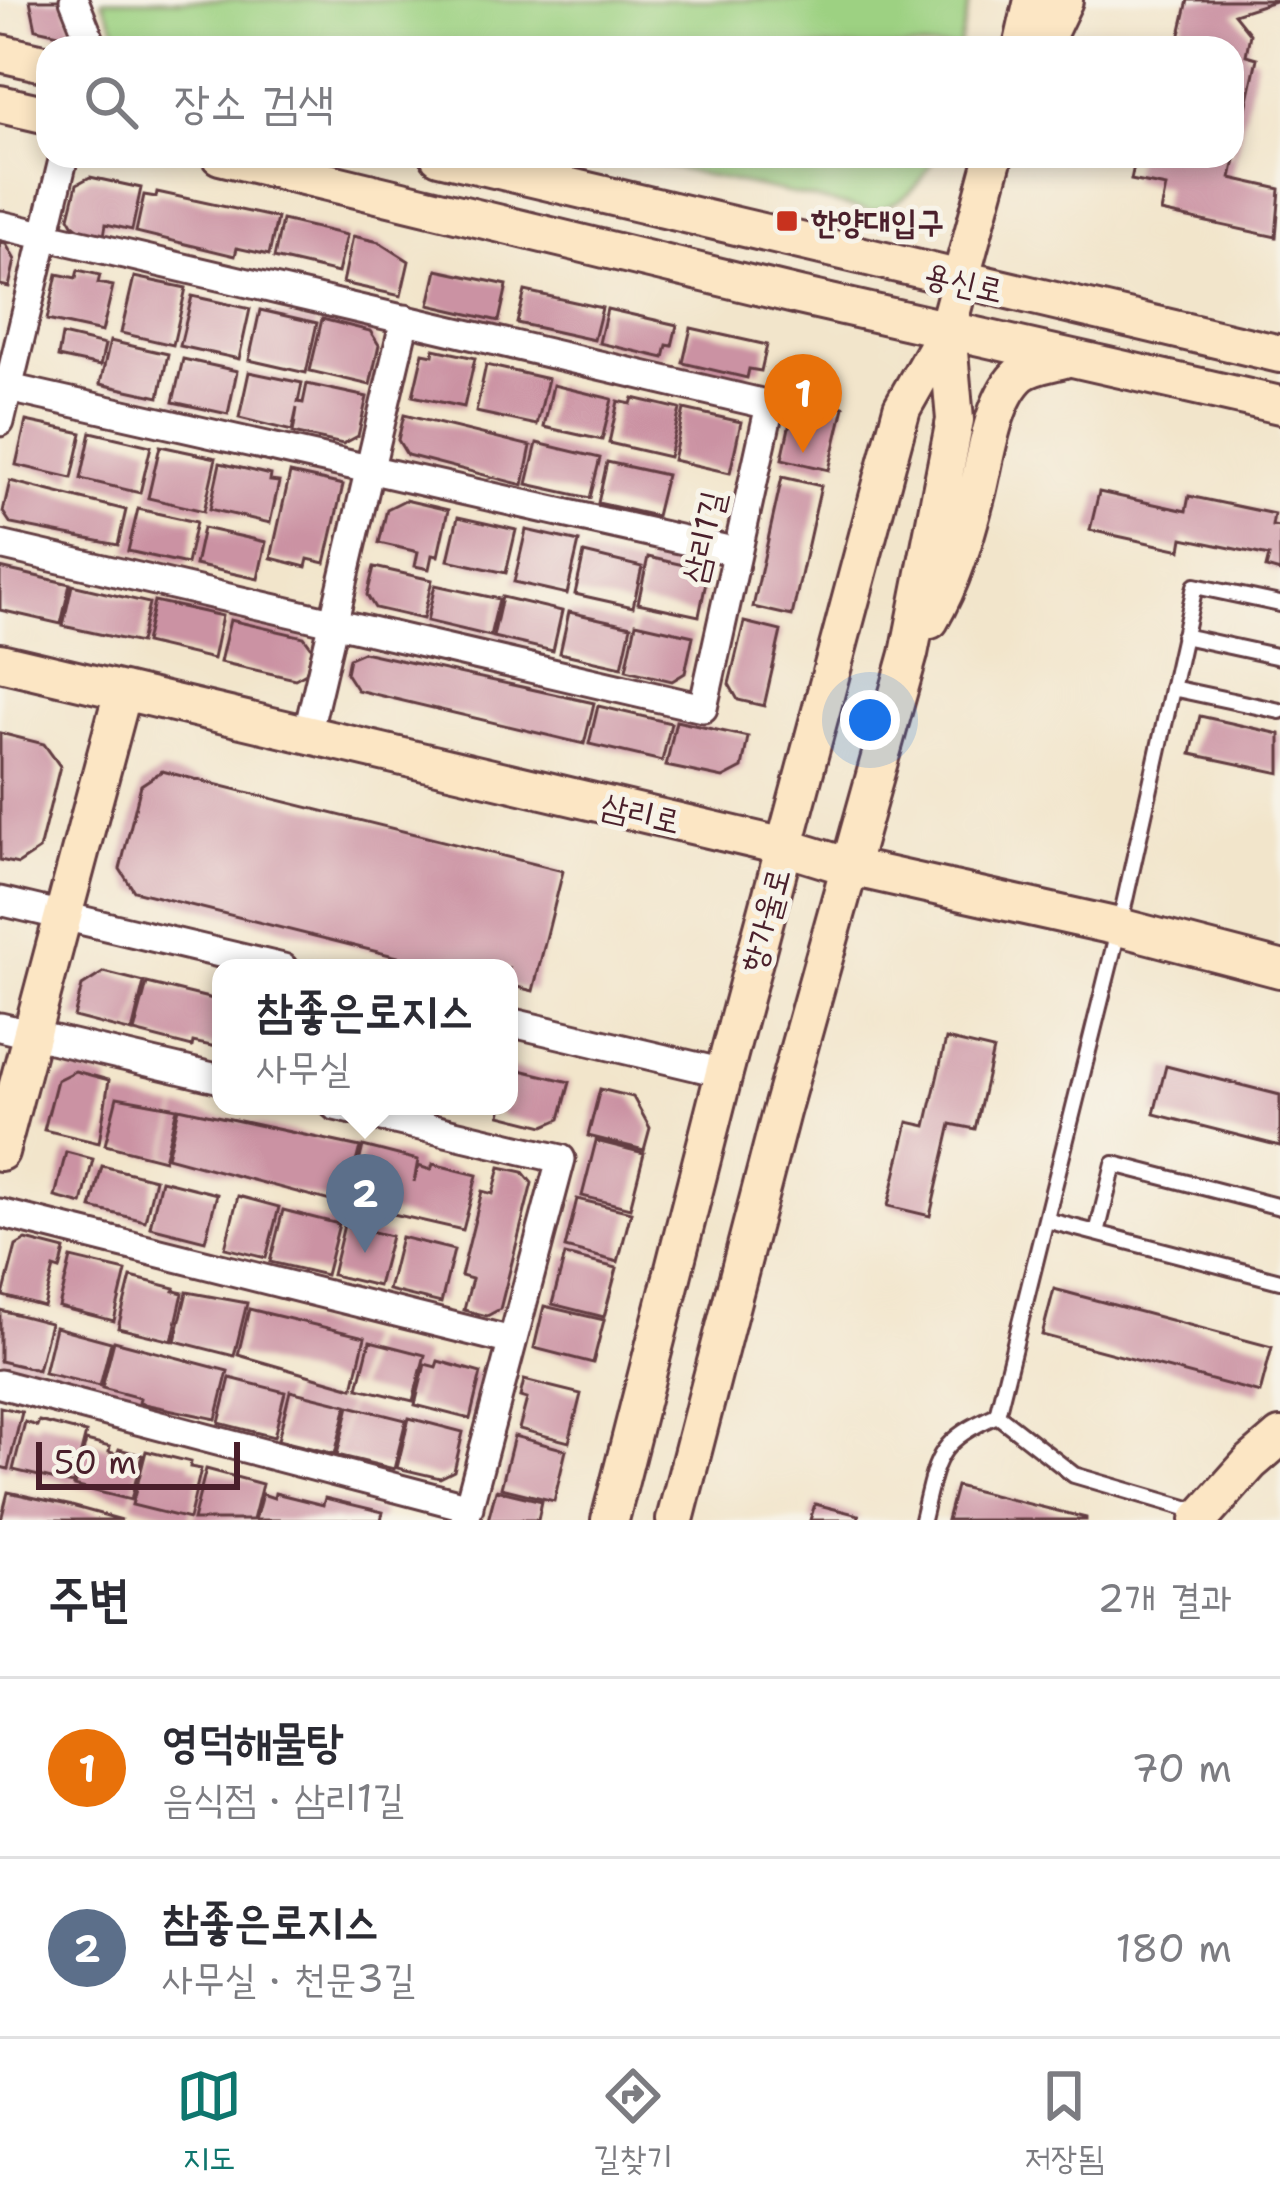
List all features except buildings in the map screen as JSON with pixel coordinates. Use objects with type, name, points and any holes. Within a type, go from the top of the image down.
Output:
[{"type":"main road","points":[[1025,36],[1034,0]]},
{"type":"main road","points":[[1046,36],[1064,0]]},
{"type":"main road","points":[[0,53],[36,61]]},
{"type":"main road","points":[[0,104],[36,112]]},
{"type":"main road","points":[[270,168],[1065,359],[1280,405]]},
{"type":"main road","name":"용신로","points":[[489,168],[1280,354]]},
{"type":"main road","name":"항가울로","points":[[610,1520],[902,408],[946,329],[991,168]]},
{"type":"main road","name":"항가울로","points":[[675,1520],[781,1112],[909,654],[956,420],[946,329]]},
{"type":"main road","points":[[909,654],[950,578],[1008,389],[1031,368],[1065,359]]},
{"type":"main road","name":"삼리로","points":[[0,662],[1280,969]]},
{"type":"main road","points":[[0,1152],[15,1031],[66,916],[123,691]]},
{"type":"main road","points":[[1202,1516],[1250,1462],[1280,1437]]},
{"type":"street","points":[[74,0],[88,36]]},
{"type":"street","points":[[0,422],[4,386],[61,168]]},
{"type":"street","name":"삼리1길","points":[[0,225],[770,405],[703,708],[0,545]]},
{"type":"street","points":[[307,735],[405,320]]},
{"type":"street","points":[[4,386],[737,552]]},
{"type":"street","points":[[0,901],[245,959]]},
{"type":"street","points":[[518,1024],[724,1073]]},
{"type":"street","points":[[15,1031],[212,1077]]},
{"type":"street","points":[[0,1384],[467,1513],[561,1159],[373,1115]]},
{"type":"street","points":[[0,1213],[512,1340]]},
{"type":"lane","points":[[997,1415],[1119,927],[1195,586],[1280,604]]},
{"type":"lane","points":[[1184,636],[1280,657]]},
{"type":"lane","points":[[1172,688],[1280,711]]},
{"type":"lane","points":[[1096,1233],[1114,1164],[1280,1208]]},
{"type":"lane","points":[[1046,1220],[1280,1281]]},
{"type":"lane","points":[[997,1415],[1074,1475],[1202,1516]]},
{"type":"lane","points":[[922,1520],[945,1445],[966,1428],[997,1415]]},
{"type":"green space","points":[[102,0],[970,0],[962,36],[119,36]]},
{"type":"green space","points":[[672,168],[928,168],[910,193],[871,211]]},
{"type":"place","name":"한양대입구","points":[[787,221]]},
{"type":"place","name":"영덕해물탕","points":[[803,453]]},
{"type":"place","name":"참좋은로지스","points":[[365,1253]]}]
